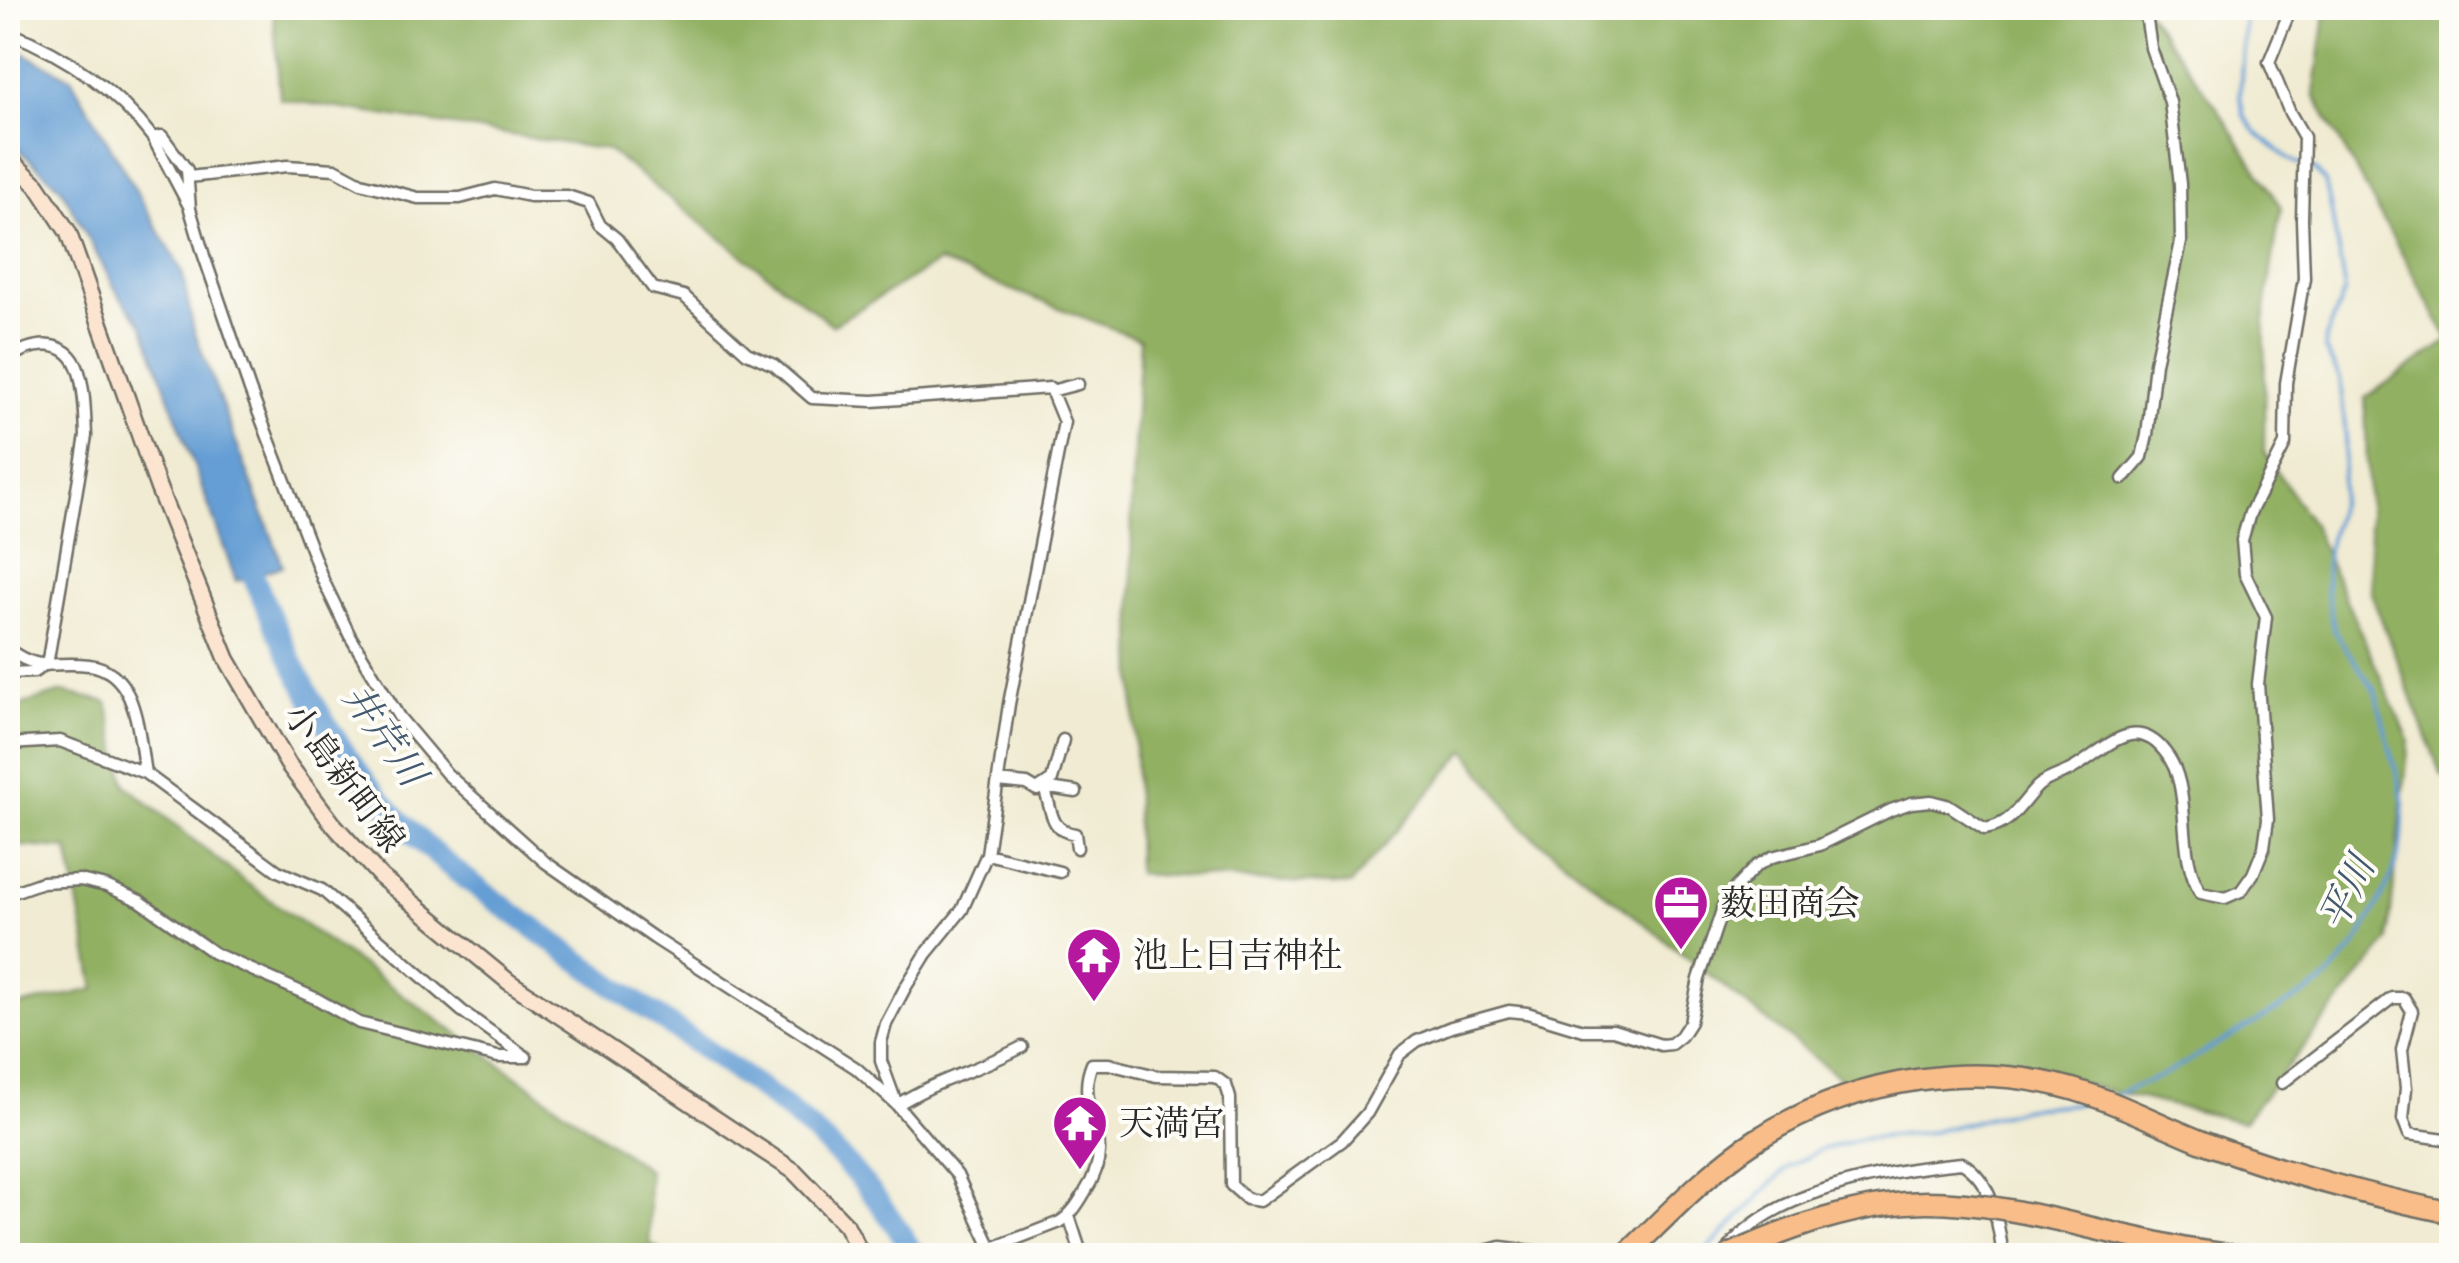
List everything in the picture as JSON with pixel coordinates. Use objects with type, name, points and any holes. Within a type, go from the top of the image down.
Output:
[{"type":"highway","points":[[1625,1256],[1721,1166],[1784,1124],[1821,1105],[1865,1090],[1958,1076],[2046,1082],[2088,1094],[2263,1164],[2452,1212]]},
{"type":"highway","points":[[1726,1256],[1826,1217],[1877,1206],[1927,1202],[2032,1215],[2236,1256]]},
{"type":"main road","name":"小島新町線","points":[[8,158],[37,185],[68,232],[158,487],[227,659],[288,764],[334,824],[382,877],[510,982],[794,1171],[846,1225],[862,1256]]},
{"type":"street","points":[[2123,480],[2142,456],[2148,436],[2155,363],[2181,242],[2180,184],[2170,102],[2151,48],[2144,8]]},
{"type":"street","points":[[972,1256],[993,1252],[1069,1216],[1097,1170],[1100,1148],[1087,1098],[1092,1064],[1109,1064],[1156,1076],[1215,1078],[1226,1085],[1230,1098],[1232,1185],[1247,1200],[1260,1200],[1342,1141],[1367,1113],[1400,1054],[1417,1041],[1508,1011],[1526,1012],[1583,1030],[1613,1030],[1661,1045],[1670,1044],[1682,1036],[1690,1022],[1707,952],[1726,898],[1756,866],[1772,856],[1841,836],[1910,803],[1930,801],[1950,806],[1985,829],[1997,827],[2012,818],[2040,783],[2074,768],[2126,734],[2140,734],[2166,753],[2177,776],[2186,861],[2201,893],[2226,898],[2241,890],[2253,874],[2264,847],[2268,819],[2258,684],[2266,617],[2246,574],[2242,540],[2250,513],[2285,444],[2286,383],[2304,278],[2304,138],[2269,62],[2291,8]]},
{"type":"street","points":[[8,32],[54,54],[124,104],[153,138],[176,176],[250,390],[324,580],[350,636],[400,718],[447,774],[545,862],[654,938],[856,1068],[897,1106],[957,1175],[993,1252]]},
{"type":"street","points":[[153,138],[162,136],[190,177],[190,209]]},
{"type":"street","points":[[190,177],[287,166],[335,168],[360,182],[418,198],[460,198],[486,189],[530,196],[567,196],[589,204],[600,225],[618,240],[653,288],[684,296],[747,352],[774,366],[812,398],[856,401],[1050,388],[1064,422],[1009,704],[987,854],[962,910],[926,954],[886,1024],[881,1061],[897,1106]]},
{"type":"street","points":[[8,359],[23,347],[44,343],[58,347],[74,360],[79,371],[86,436],[45,665],[34,672],[8,673]]},
{"type":"street","points":[[1051,391],[1078,384]]},
{"type":"street","points":[[8,649],[25,662],[89,665],[116,674],[131,699],[145,773]]},
{"type":"street","points":[[998,781],[1026,784],[1037,790],[1052,780],[1062,740]]},
{"type":"street","points":[[8,744],[60,741],[145,773],[278,870],[322,890],[462,1011],[526,1057],[490,1056],[360,1023],[317,999],[214,953],[140,902],[106,886],[80,880],[42,882],[8,894]]},
{"type":"street","points":[[1042,786],[1076,792]]},
{"type":"street","points":[[1042,786],[1053,822],[1062,832],[1076,834],[1077,848]]},
{"type":"street","points":[[987,854],[1060,872]]},
{"type":"street","points":[[2282,1083],[2392,998],[2404,998],[2412,1011],[2402,1050],[2406,1088],[2403,1119],[2410,1134],[2452,1140]]},
{"type":"street","points":[[897,1106],[940,1082],[988,1065],[1022,1047]]},
{"type":"street","points":[[1726,1256],[1736,1239],[1781,1206],[1814,1192],[1962,1163],[1977,1172],[1987,1189],[1999,1224],[2003,1256]]},
{"type":"street","points":[[1069,1216],[1082,1256]]},
{"type":"street","points":[[1464,1256],[1501,1247],[1574,1256]]},
{"type":"street","points":[[1421,1256],[1439,1256]]},
{"type":"green space","points":[[273,8],[2144,8],[2216,106],[2281,207],[2265,309],[2264,452],[2311,522],[2409,740],[2388,941],[2243,1122],[1999,1065],[1850,1086],[1524,829],[1466,750],[1350,885],[1137,874],[1131,503],[1140,339],[939,262],[832,325],[608,150],[280,99]]},
{"type":"green space","points":[[2326,8],[2451,8],[2451,779],[2442,776],[2371,593],[2365,398],[2449,340],[2314,94]]},
{"type":"green space","points":[[62,692],[107,702],[126,785],[245,882],[648,1170],[650,1243],[666,1255],[8,1256],[8,1022],[18,1006],[95,989],[68,849],[8,845],[8,709]]},
{"type":"water","points":[[8,45],[71,78],[182,271],[194,331],[283,566],[236,581],[143,325],[118,294],[61,188],[8,140]]},
{"type":"waterway","name":"平川","points":[[2114,1095],[2166,1074],[2322,984],[2354,948],[2393,873],[2402,840],[2404,802],[2375,691],[2335,632],[2326,590],[2327,550],[2341,496],[2346,437],[2340,378],[2325,350],[2345,291],[2330,204],[2325,182],[2316,171],[2288,159],[2256,132],[2244,116],[2240,96],[2245,8]]},
{"type":"waterway","name":"井芹川","points":[[242,548],[285,647],[319,712],[359,772],[396,817],[464,878],[806,1125],[863,1183],[915,1256]]},
{"type":"waterway","name":"平川","points":[[1701,1256],[1788,1167],[1820,1150],[1861,1139],[1932,1132],[2026,1108],[2086,1103]]},
{"type":"waterway","name":"平川","points":[[1512,1256],[1525,1256]]},
{"type":"place","name":"薮田商会","points":[[1681,952]]},
{"type":"place","name":"池上日吉神社","points":[[1094,1004]]},
{"type":"place","name":"天満宮","points":[[1080,1172]]}]
